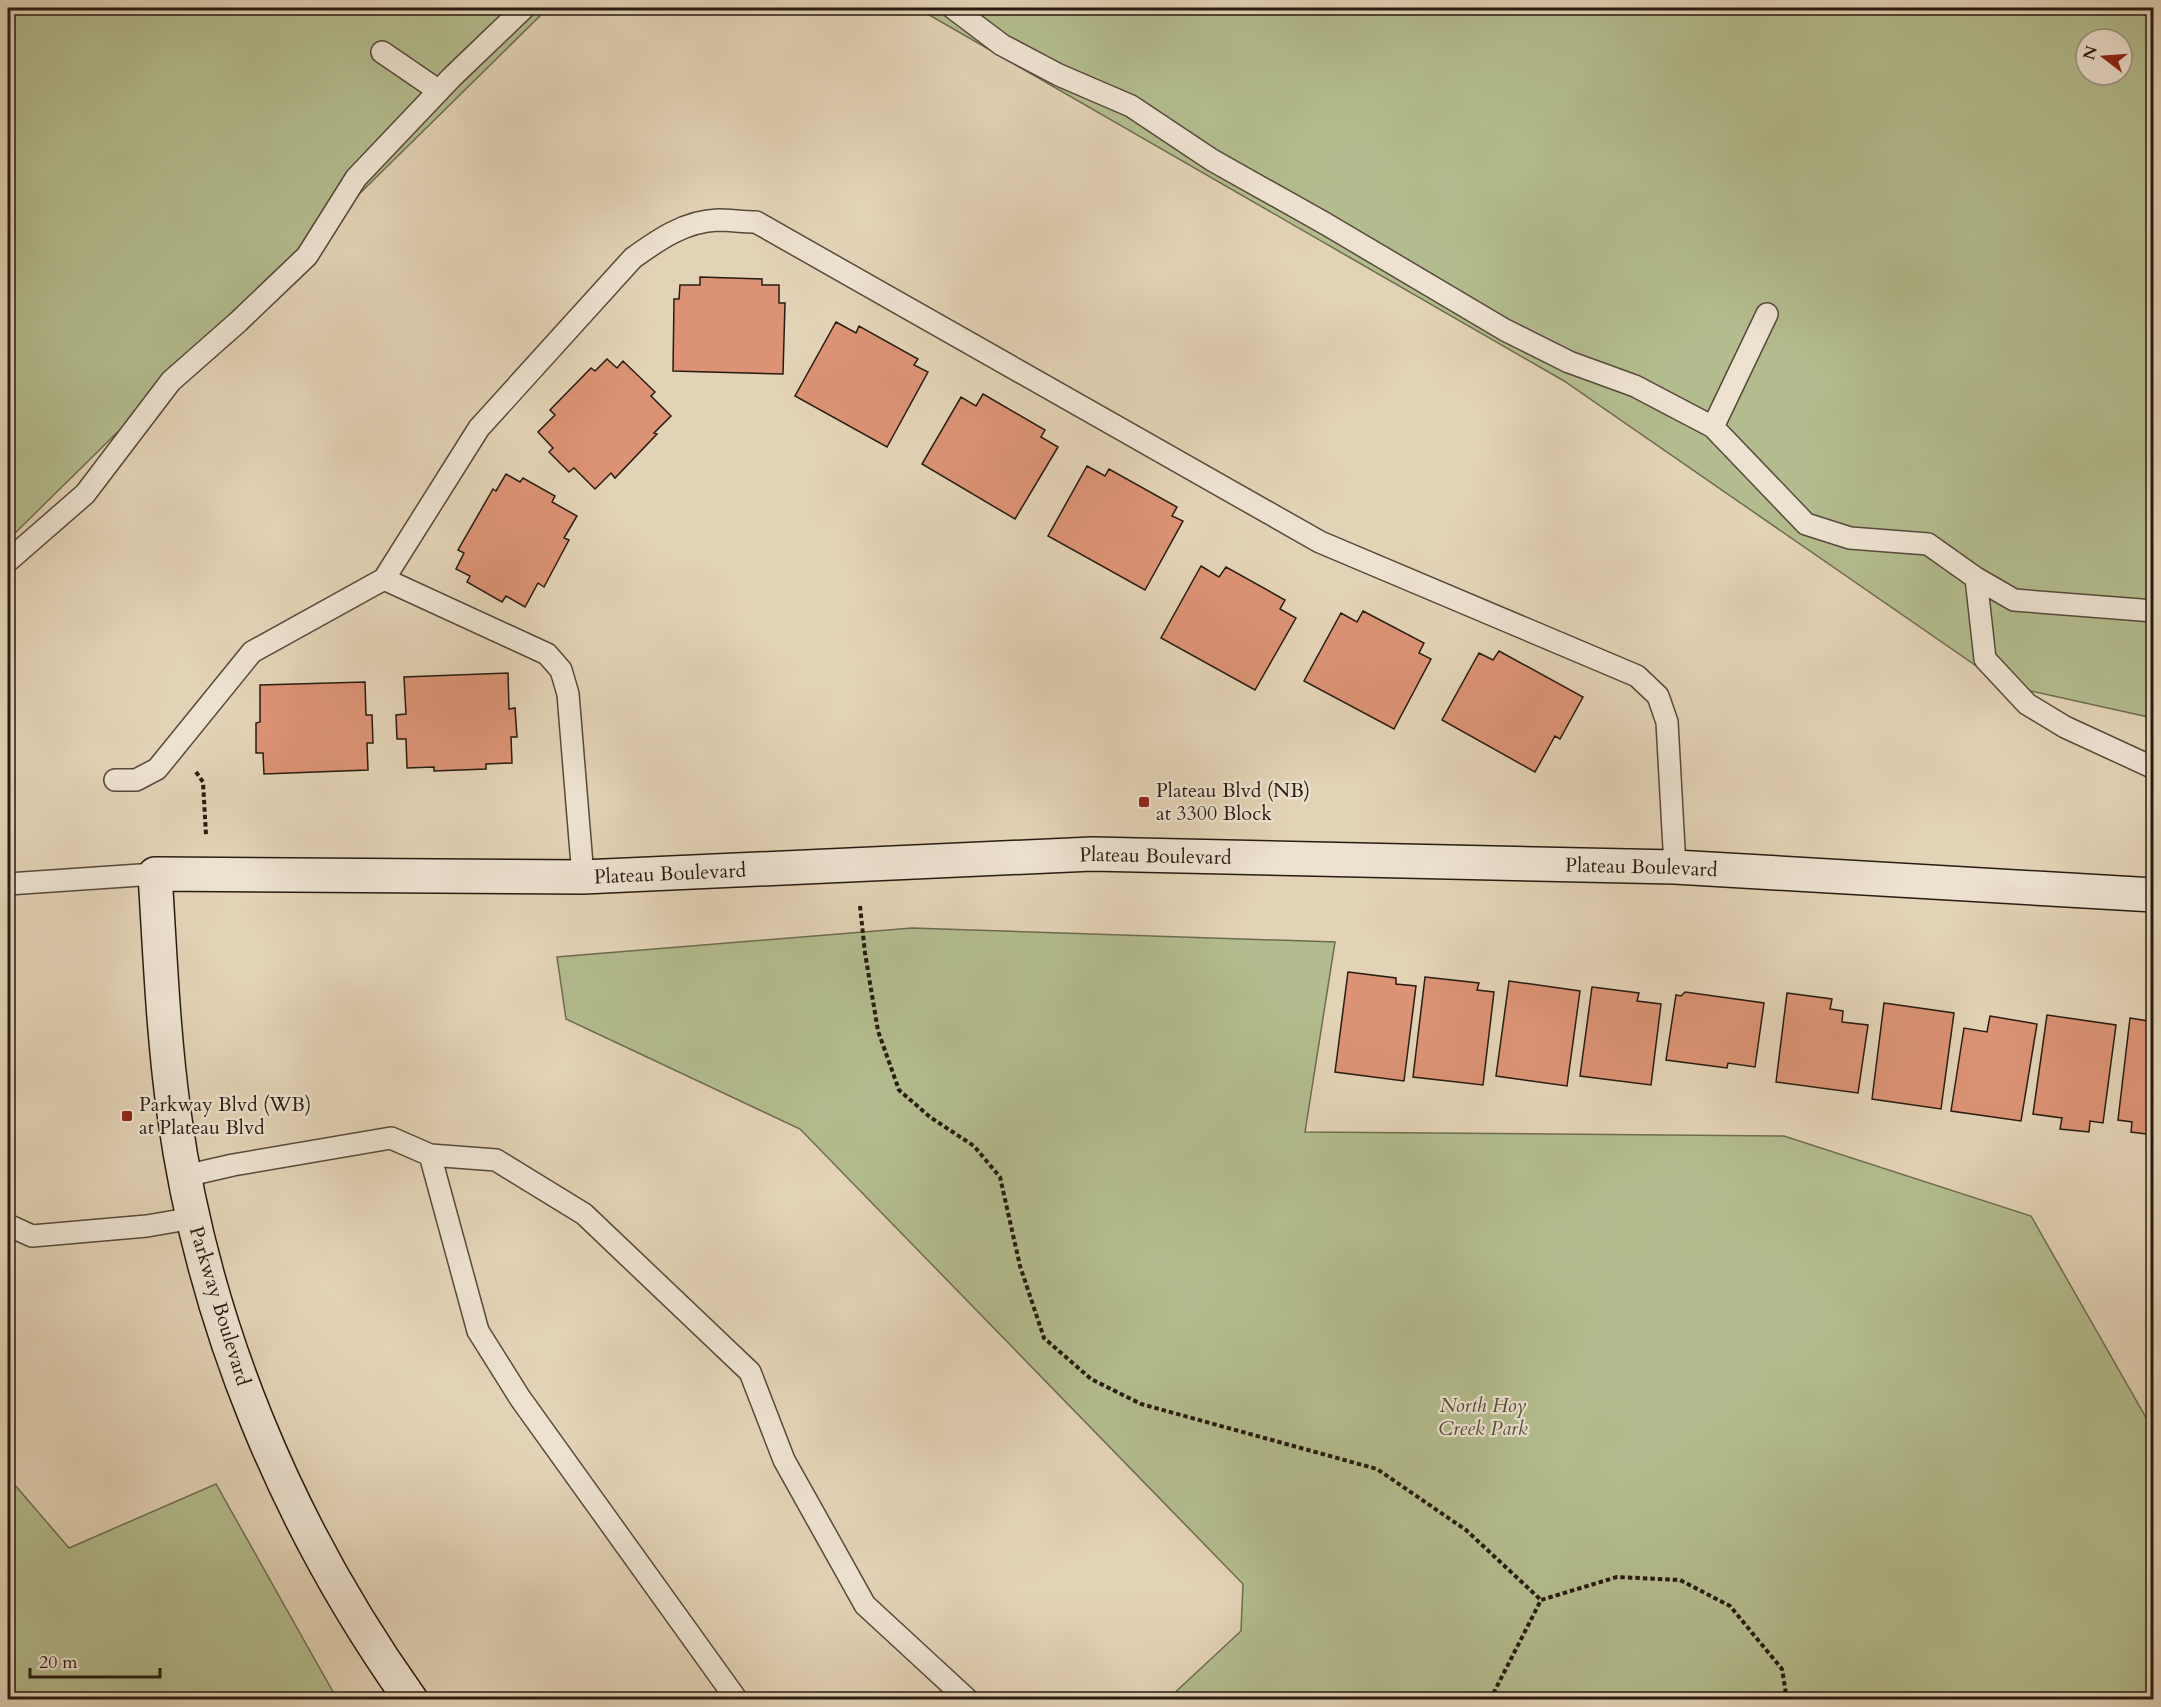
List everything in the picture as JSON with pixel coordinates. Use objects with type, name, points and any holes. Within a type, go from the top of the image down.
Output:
[{"type":"street","name":"Plateau Boulevard","points":[[155,874],[583,877],[1092,854],[1675,867],[2154,895]]},
{"type":"street","name":"Parkway Boulevard","points":[[155,874],[174,1114],[193,1218],[208,1278],[227,1337],[273,1459],[321,1557],[411,1700]]},
{"type":"lane","points":[[8,561],[85,494],[171,381],[238,322],[307,256],[356,178],[439,91],[524,8]]},
{"type":"lane","points":[[953,8],[1002,45],[1059,75],[1131,106],[1212,160],[1326,224],[1505,330],[1569,362],[1635,386],[1713,427],[1806,524],[1850,538],[1928,544],[1976,578],[2014,600],[2154,611]]},
{"type":"lane","points":[[382,52],[439,91]]},
{"type":"lane","points":[[115,780],[136,780],[157,769],[252,652],[384,579],[480,428],[633,258],[660,238],[687,226],[716,220],[756,222],[1320,542],[1637,676],[1658,696],[1667,722],[1675,867]]},
{"type":"lane","points":[[1713,427],[1767,314]]},
{"type":"lane","points":[[1976,578],[1985,659],[2027,705],[2065,727],[2154,768]]},
{"type":"lane","points":[[384,579],[547,654],[561,670],[568,694],[583,877]]},
{"type":"lane","points":[[8,884],[155,874]]},
{"type":"lane","points":[[185,1176],[233,1165],[391,1138],[430,1155],[496,1160],[584,1214],[750,1372],[784,1460],[865,1605],[968,1700]]},
{"type":"lane","points":[[430,1155],[478,1330],[520,1398],[737,1700]]},
{"type":"lane","points":[[8,1225],[32,1236],[147,1226],[193,1218]]},
{"type":"path","points":[[203,790],[206,836]]},
{"type":"path","points":[[861,906],[864,953],[878,1031],[899,1090],[930,1117],[974,1146],[1000,1177],[1020,1266],[1044,1338],[1091,1380],[1141,1404],[1377,1469],[1466,1530],[1541,1600]]},
{"type":"path","points":[[1490,1700],[1541,1600],[1617,1577],[1680,1580],[1731,1606],[1782,1669],[1787,1700]]},
{"type":"green space","points":[[8,8],[548,8],[8,540]]},
{"type":"green space","points":[[917,8],[2153,8],[2153,718],[2004,685],[1564,381]]},
{"type":"green space","name":"North Hoy Creek Park","points":[[912,928],[1335,942],[1305,1132],[1784,1136],[2031,1216],[2153,1430],[2153,1699],[1168,1699],[1241,1631],[1243,1584],[800,1129],[566,1019],[557,957]]},
{"type":"green space","points":[[8,1477],[69,1548],[216,1484],[337,1699],[8,1699]]},
{"type":"building","points":[[700,277],[762,279],[762,285],[779,285],[779,303],[785,303],[783,374],[673,371],[674,299],[679,299],[680,285],[700,285]]},
{"type":"building","points":[[836,322],[856,333],[859,326],[918,359],[914,365],[928,372],[887,447],[795,396]]},
{"type":"building","points":[[607,359],[617,368],[623,361],[655,392],[651,396],[671,416],[615,478],[611,473],[595,489],[574,468],[569,472],[549,452],[553,448],[538,432],[555,415],[550,410],[591,368],[595,371]]},
{"type":"building","points":[[983,394],[1045,430],[1041,437],[1058,447],[1015,519],[922,464],[961,397],[976,406]]},
{"type":"building","points":[[1087,466],[1105,476],[1109,469],[1177,507],[1172,516],[1183,521],[1145,590],[1048,536]]},
{"type":"building","points":[[506,474],[520,482],[523,478],[555,496],[552,502],[577,516],[564,538],[569,540],[544,587],[538,583],[525,607],[506,596],[502,602],[467,582],[470,576],[456,569],[464,553],[458,550],[493,489],[496,491]]},
{"type":"building","points":[[1201,566],[1219,577],[1226,567],[1285,600],[1280,609],[1296,618],[1255,690],[1161,638]]},
{"type":"building","points":[[1363,611],[1424,643],[1419,653],[1431,659],[1394,729],[1304,681],[1341,613],[1357,622]]},
{"type":"building","points":[[1499,651],[1583,697],[1560,739],[1555,736],[1535,772],[1442,720],[1479,653],[1493,660]]},
{"type":"building","points":[[508,673],[509,709],[515,708],[517,737],[511,737],[512,763],[486,764],[486,769],[434,771],[434,767],[407,768],[406,739],[397,739],[396,715],[406,714],[404,677]]},
{"type":"building","points":[[365,682],[366,715],[372,715],[373,743],[367,743],[368,770],[264,774],[263,753],[256,753],[256,723],[260,722],[260,685]]},
{"type":"building","points":[[1348,972],[1396,978],[1396,984],[1416,986],[1404,1081],[1335,1072]]},
{"type":"building","points":[[1425,977],[1479,983],[1477,990],[1494,992],[1483,1085],[1413,1077]]},
{"type":"building","points":[[1509,981],[1580,991],[1567,1086],[1496,1076]]},
{"type":"building","points":[[1592,987],[1639,993],[1637,1001],[1661,1004],[1651,1085],[1580,1076]]},
{"type":"building","points":[[1685,992],[1764,1003],[1755,1067],[1728,1063],[1727,1068],[1666,1060],[1676,995],[1681,996]]},
{"type":"building","points":[[1787,993],[1832,999],[1830,1009],[1843,1011],[1842,1022],[1868,1025],[1858,1093],[1776,1082]]},
{"type":"building","points":[[1884,1003],[1954,1013],[1941,1109],[1872,1099]]},
{"type":"building","points":[[2047,1015],[2116,1025],[2103,1123],[2090,1121],[2089,1132],[2060,1129],[2062,1118],[2033,1114]]},
{"type":"building","points":[[1990,1016],[2037,1024],[2021,1121],[1951,1111],[1964,1028],[1987,1032]]},
{"type":"building","points":[[2130,1018],[2154,1022],[2154,1135],[2131,1132],[2132,1122],[2118,1120]]},
{"type":"place","name":"Plateau Blvd (NB) at 3300 Block","points":[[1144,802]]},
{"type":"place","name":"Parkway Blvd (WB) at Plateau Blvd","points":[[127,1116]]}]
